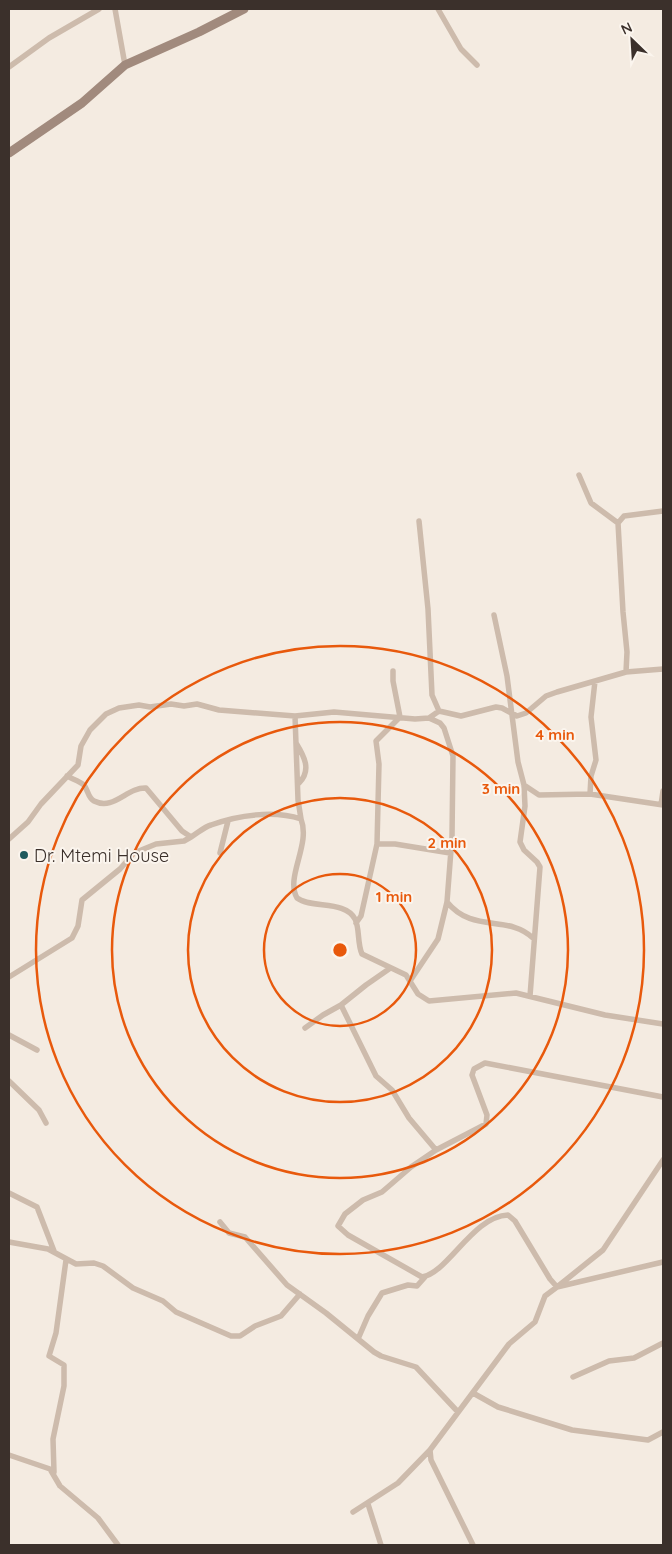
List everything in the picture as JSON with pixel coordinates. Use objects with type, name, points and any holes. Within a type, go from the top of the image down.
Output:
[{"type":"main road","points":[[9,153],[82,103],[125,64],[198,32],[244,9]]},
{"type":"street","points":[[9,67],[49,38],[99,9]]},
{"type":"street","points":[[115,9],[125,64]]},
{"type":"street","points":[[438,9],[462,49],[477,65]]},
{"type":"street","points":[[579,475],[591,503],[618,523]]},
{"type":"street","points":[[626,672],[627,652],[618,523],[624,516],[663,511]]},
{"type":"street","points":[[419,521],[428,609],[432,695],[439,711]]},
{"type":"street","points":[[494,614],[507,676],[524,785],[525,800],[520,842],[524,850],[537,862],[540,868],[539,904],[533,938],[530,996]]},
{"type":"street","points":[[429,718],[439,711],[461,716],[496,707],[512,714],[522,715],[546,696],[626,672],[663,669]]},
{"type":"street","points":[[393,671],[392,681],[400,717]]},
{"type":"street","points":[[590,794],[591,776],[596,760],[591,717],[596,681]]},
{"type":"street","points":[[9,839],[28,822],[78,765],[82,746],[90,730],[106,714],[118,708],[139,705],[150,707],[171,704],[184,706],[197,704],[220,710],[295,716],[321,712],[429,718],[440,723],[444,728],[453,756],[447,902],[438,939],[410,981]]},
{"type":"street","points":[[295,716],[299,783],[298,800],[304,839],[293,887],[294,892],[302,901],[347,911],[356,923],[358,942],[362,954],[390,969],[400,972],[410,981],[422,999],[429,1001],[502,993],[530,996],[605,1015],[663,1024]]},
{"type":"street","points":[[356,923],[361,916],[377,844],[378,764],[376,741],[400,717]]},
{"type":"street","points":[[296,743],[306,759],[305,774],[299,783]]},
{"type":"street","points":[[67,776],[82,783],[91,799],[102,804],[108,804],[138,789],[146,788],[182,831],[190,837]]},
{"type":"street","points":[[524,785],[539,795]]},
{"type":"street","points":[[525,800],[539,795],[590,794],[662,805],[663,790]]},
{"type":"street","points":[[9,977],[72,938],[78,926],[82,900],[120,869],[134,853],[156,844],[184,841],[213,824],[258,815],[282,814],[301,819]]},
{"type":"street","points":[[220,853],[228,821]]},
{"type":"street","points":[[377,844],[395,844],[450,853]]},
{"type":"street","points":[[447,902],[459,915],[468,919],[522,930],[533,938]]},
{"type":"street","points":[[305,1028],[341,1005],[390,969]]},
{"type":"street","points":[[341,1005],[376,1076],[392,1090],[409,1118],[436,1150]]},
{"type":"street","points":[[9,1035],[37,1050]]},
{"type":"street","points":[[425,1277],[419,1277],[348,1235],[338,1226],[345,1214],[363,1200],[382,1192],[403,1173],[436,1150],[486,1124],[487,1115],[472,1075],[474,1069],[485,1063],[663,1097]]},
{"type":"street","points":[[9,1081],[12,1088],[39,1110],[46,1123]]},
{"type":"street","points":[[353,1512],[398,1483],[430,1450],[509,1344],[535,1322],[544,1296],[603,1250],[663,1160]]},
{"type":"street","points":[[9,1193],[37,1207],[54,1252]]},
{"type":"street","points":[[358,1339],[368,1316],[382,1293],[408,1285],[417,1286],[487,1223],[499,1216],[508,1215],[515,1221],[550,1279],[557,1287]]},
{"type":"street","points":[[220,1222],[230,1233],[245,1237],[277,1275],[358,1339],[381,1356],[416,1367],[458,1412]]},
{"type":"street","points":[[9,1242],[54,1252],[76,1264],[94,1263],[103,1266],[133,1288],[163,1301],[176,1312],[236,1337],[255,1326],[281,1316],[300,1294]]},
{"type":"street","points":[[66,1260],[56,1333],[49,1356],[62,1362],[66,1376],[53,1439],[54,1472],[60,1486],[98,1518],[118,1545]]},
{"type":"street","points":[[557,1287],[663,1262]]},
{"type":"street","points":[[573,1377],[609,1361],[634,1358],[663,1343]]},
{"type":"street","points":[[473,1394],[498,1408],[572,1430],[648,1440],[663,1432]]},
{"type":"street","points":[[430,1450],[431,1460],[473,1545]]},
{"type":"street","points":[[9,1455],[54,1472]]},
{"type":"street","points":[[368,1504],[381,1545]]},
{"type":"place","name":"Dr. Mtemi House","points":[[24,855]]}]
